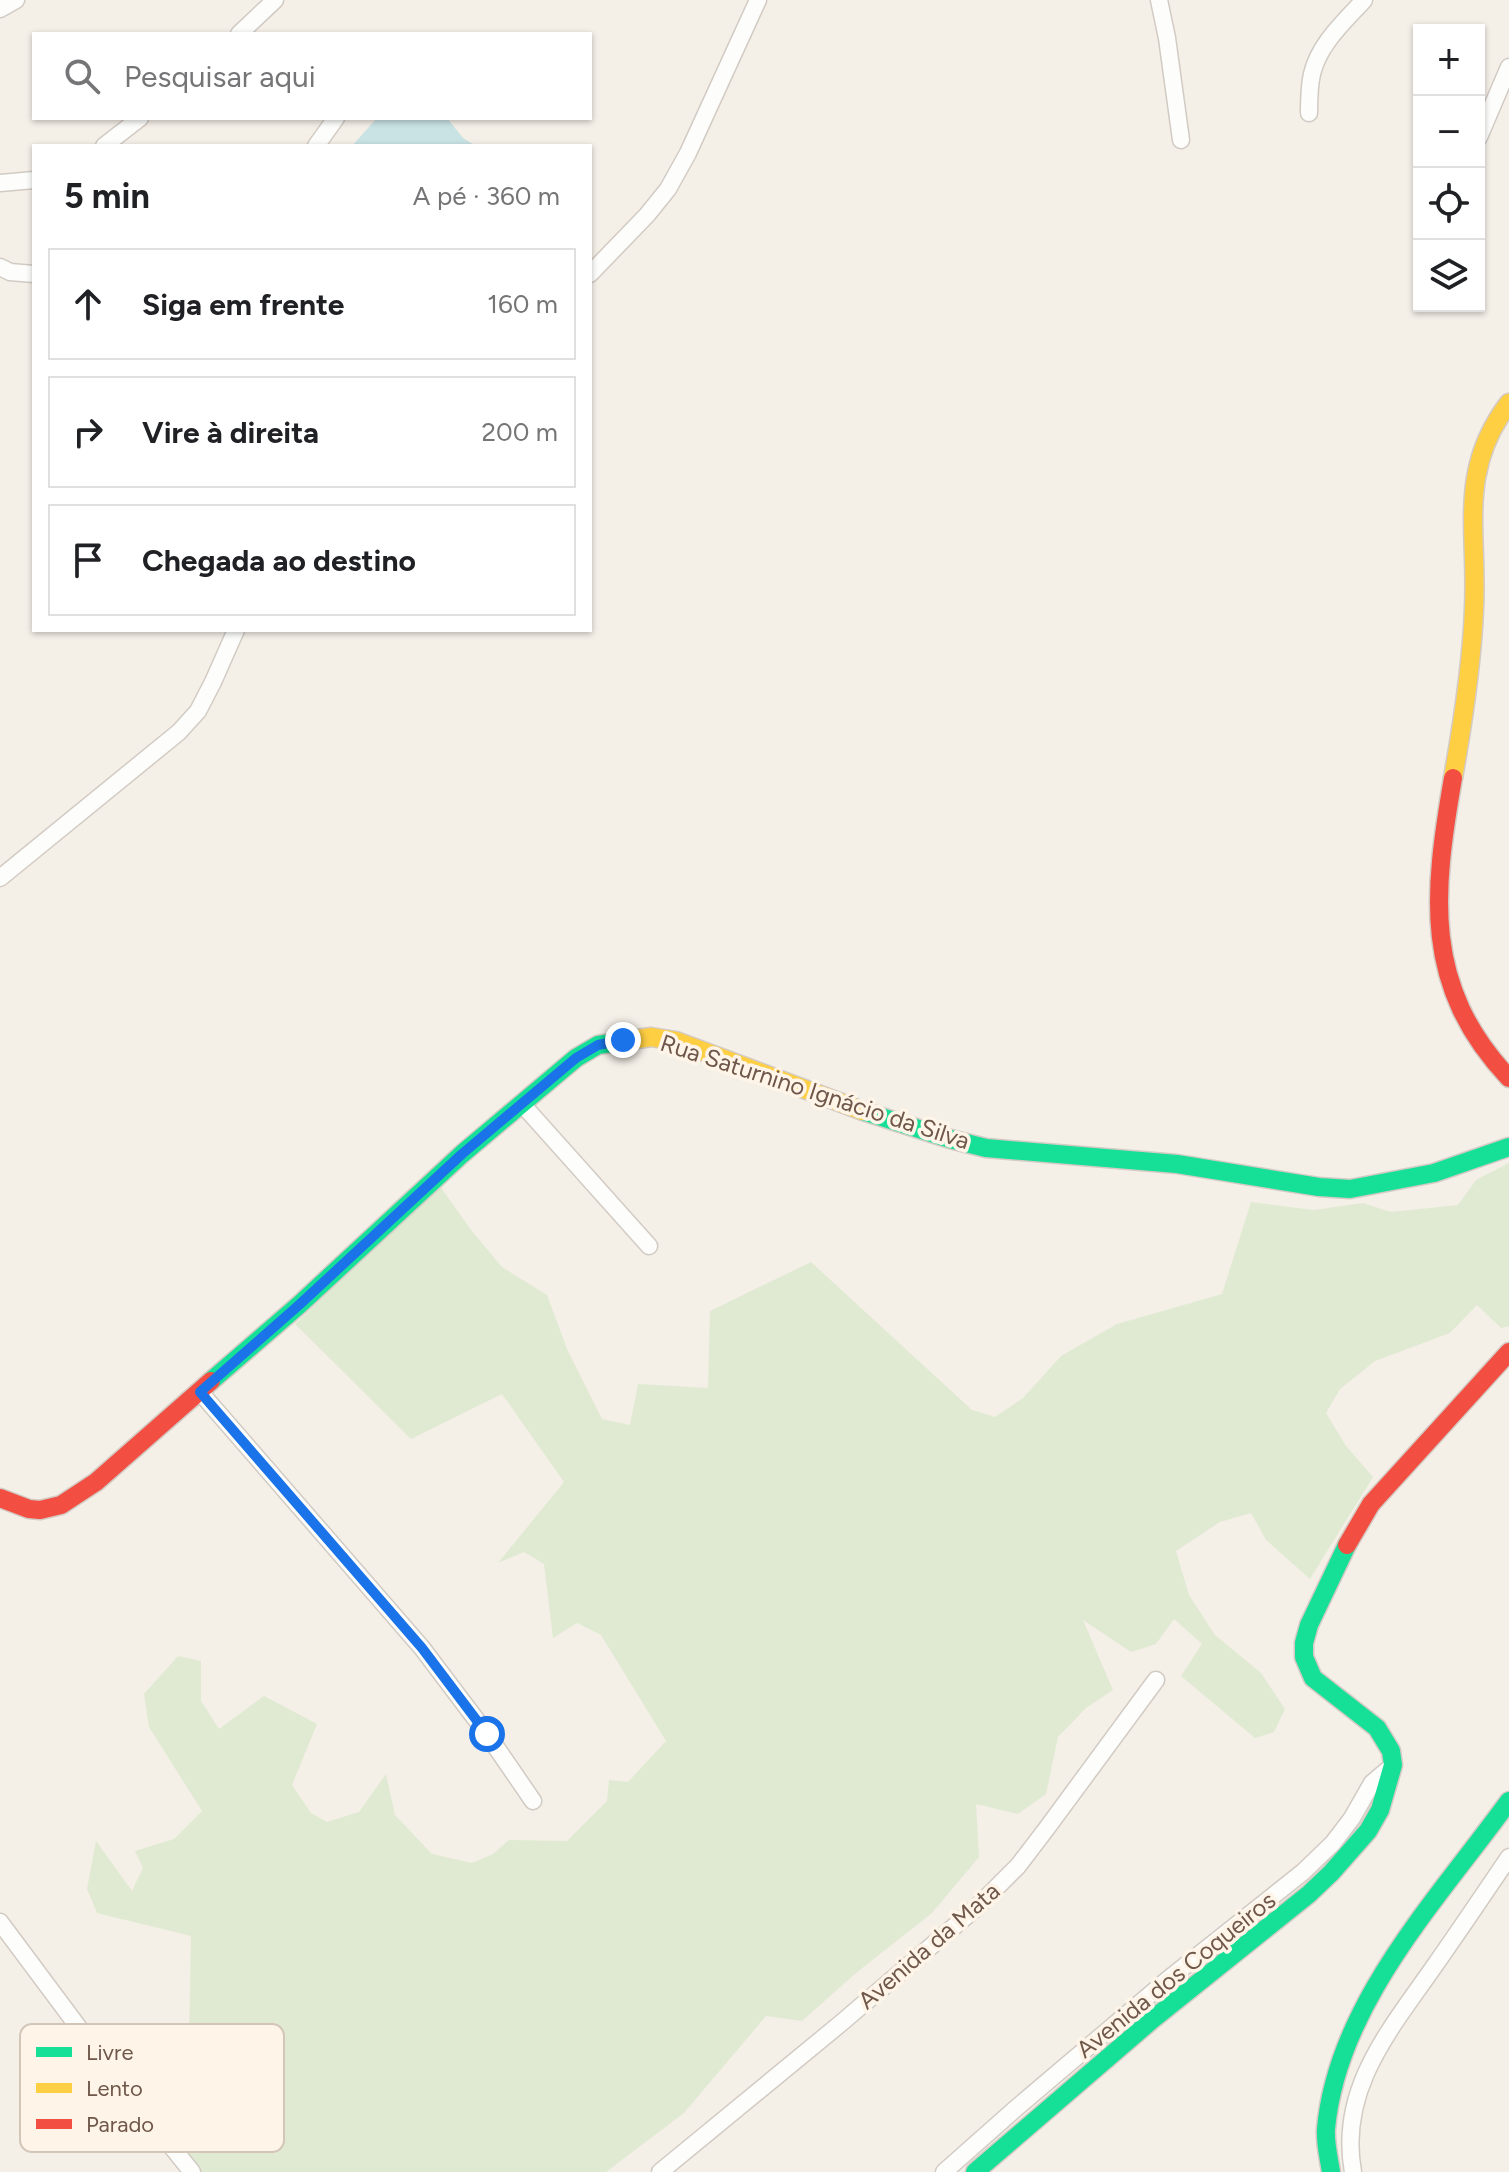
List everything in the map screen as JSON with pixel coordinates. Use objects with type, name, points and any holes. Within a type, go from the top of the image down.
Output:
[{"type":"street","points":[[0,9],[16,0]]},
{"type":"street","points":[[241,32],[275,0]]},
{"type":"street","points":[[592,272],[668,189],[688,153],[758,0]]},
{"type":"street","points":[[1159,0],[1181,140]]},
{"type":"street","points":[[1309,113],[1309,88],[1318,59],[1324,47],[1364,0]]},
{"type":"street","points":[[1485,123],[1509,67]]},
{"type":"street","points":[[107,144],[137,120]]},
{"type":"street","points":[[317,144],[335,120]]},
{"type":"street","points":[[0,183],[32,180]]},
{"type":"street","points":[[0,267],[10,272],[32,274]]},
{"type":"street","points":[[1509,403],[1499,415],[1485,443],[1476,471],[1472,502],[1474,622],[1464,715],[1445,832],[1439,905],[1442,944],[1458,1006],[1486,1055],[1509,1078]]},
{"type":"street","points":[[0,878],[179,732],[198,711],[235,632]]},
{"type":"street","name":"Rua Saturnino Ignácio da Silva","points":[[0,1498],[39,1510],[60,1507],[96,1482],[299,1305],[462,1154],[576,1058],[598,1045],[651,1037],[676,1041],[831,1100],[986,1148],[1177,1164],[1283,1182],[1350,1189],[1434,1173],[1509,1147]]},
{"type":"street","points":[[522,1104],[649,1246]]},
{"type":"street","points":[[1393,1765],[1391,1751],[1377,1728],[1313,1678],[1304,1656],[1304,1644],[1312,1617],[1335,1567],[1371,1504],[1509,1352]]},
{"type":"street","points":[[200,1392],[422,1648],[533,1801]]},
{"type":"street","name":"Avenida da Mata","points":[[660,2172],[977,1907],[1018,1866],[1156,1680]]},
{"type":"street","name":"Avenida dos Coqueiros","points":[[944,2172],[1166,1981],[1303,1872],[1333,1843],[1372,1783],[1393,1765]]},
{"type":"street","name":"Avenida dos Coqueiros","points":[[975,2172],[1153,2019],[1331,1873],[1368,1831],[1380,1810],[1393,1765]]},
{"type":"street","points":[[1331,2172],[1326,2133],[1331,2095],[1362,2012],[1415,1928],[1509,1801]]},
{"type":"street","points":[[1353,2172],[1349,2152],[1351,2119],[1362,2080],[1379,2045],[1509,1857]]},
{"type":"street","points":[[0,1922],[74,2024]]},
{"type":"street","points":[[176,2152],[192,2172]]},
{"type":"green space","points":[[1509,1163],[1509,1326],[1501,1328],[1477,1305],[1450,1333],[1375,1361],[1340,1389],[1326,1413],[1346,1446],[1373,1477],[1310,1579],[1266,1540],[1251,1513],[1220,1522],[1176,1551],[1189,1595],[1215,1635],[1261,1673],[1285,1709],[1274,1732],[1255,1738],[1181,1676],[1202,1644],[1174,1619],[1156,1644],[1131,1652],[1083,1620],[1113,1690],[1086,1708],[1058,1737],[1046,1794],[1018,1814],[976,1804],[979,1857],[932,1913],[856,1973],[802,2021],[766,2016],[684,2113],[606,2172],[198,2172],[181,2152],[284,2152],[284,2024],[189,2024],[191,1936],[97,1913],[87,1889],[96,1841],[132,1891],[143,1868],[135,1851],[174,1839],[202,1811],[149,1727],[144,1694],[178,1656],[201,1661],[201,1701],[219,1729],[264,1696],[317,1724],[292,1785],[311,1813],[327,1822],[359,1812],[386,1774],[395,1815],[432,1854],[472,1863],[493,1854],[509,1840],[567,1841],[607,1801],[609,1780],[628,1782],[666,1741],[601,1635],[577,1623],[553,1638],[544,1564],[524,1552],[498,1563],[564,1482],[502,1394],[411,1439],[295,1324],[440,1186],[502,1267],[547,1295],[567,1349],[602,1419],[630,1425],[638,1384],[708,1388],[710,1311],[811,1262],[972,1410],[995,1417],[1023,1398],[1061,1356],[1117,1324],[1222,1294],[1251,1202],[1314,1210],[1363,1203],[1391,1212],[1458,1205],[1476,1180]]},
{"type":"water","points":[[375,120],[449,120],[463,138],[473,144],[354,144]]},
{"type":"traffic: fast","points":[[211,1381],[299,1305],[462,1154],[576,1058],[598,1045],[631,1040]]},
{"type":"traffic: fast","points":[[863,1111],[986,1148],[1177,1164],[1319,1187],[1350,1189],[1434,1173],[1509,1147]]},
{"type":"traffic: fast","points":[[975,2172],[1153,2019],[1309,1894],[1368,1831],[1380,1810],[1393,1765],[1391,1751],[1377,1728],[1313,1678],[1304,1657],[1309,1625],[1347,1545]]},
{"type":"traffic: fast","points":[[1331,2172],[1326,2129],[1334,2083],[1349,2039],[1395,1955],[1509,1801]]},
{"type":"traffic: slow","points":[[1453,778],[1473,629],[1476,477],[1493,428],[1509,403]]},
{"type":"traffic: slow","points":[[631,1040],[651,1037],[676,1041],[863,1111]]},
{"type":"traffic: jam","points":[[1453,778],[1441,860],[1441,937],[1448,973],[1461,1008],[1481,1043],[1509,1078]]},
{"type":"traffic: jam","points":[[1347,1545],[1371,1504],[1509,1352]]},
{"type":"traffic: jam","points":[[0,1498],[29,1509],[61,1505],[96,1482],[211,1381]]},
{"type":"route","points":[[487,1734],[422,1648],[200,1392],[462,1154],[576,1058],[598,1045],[623,1040]]}]
